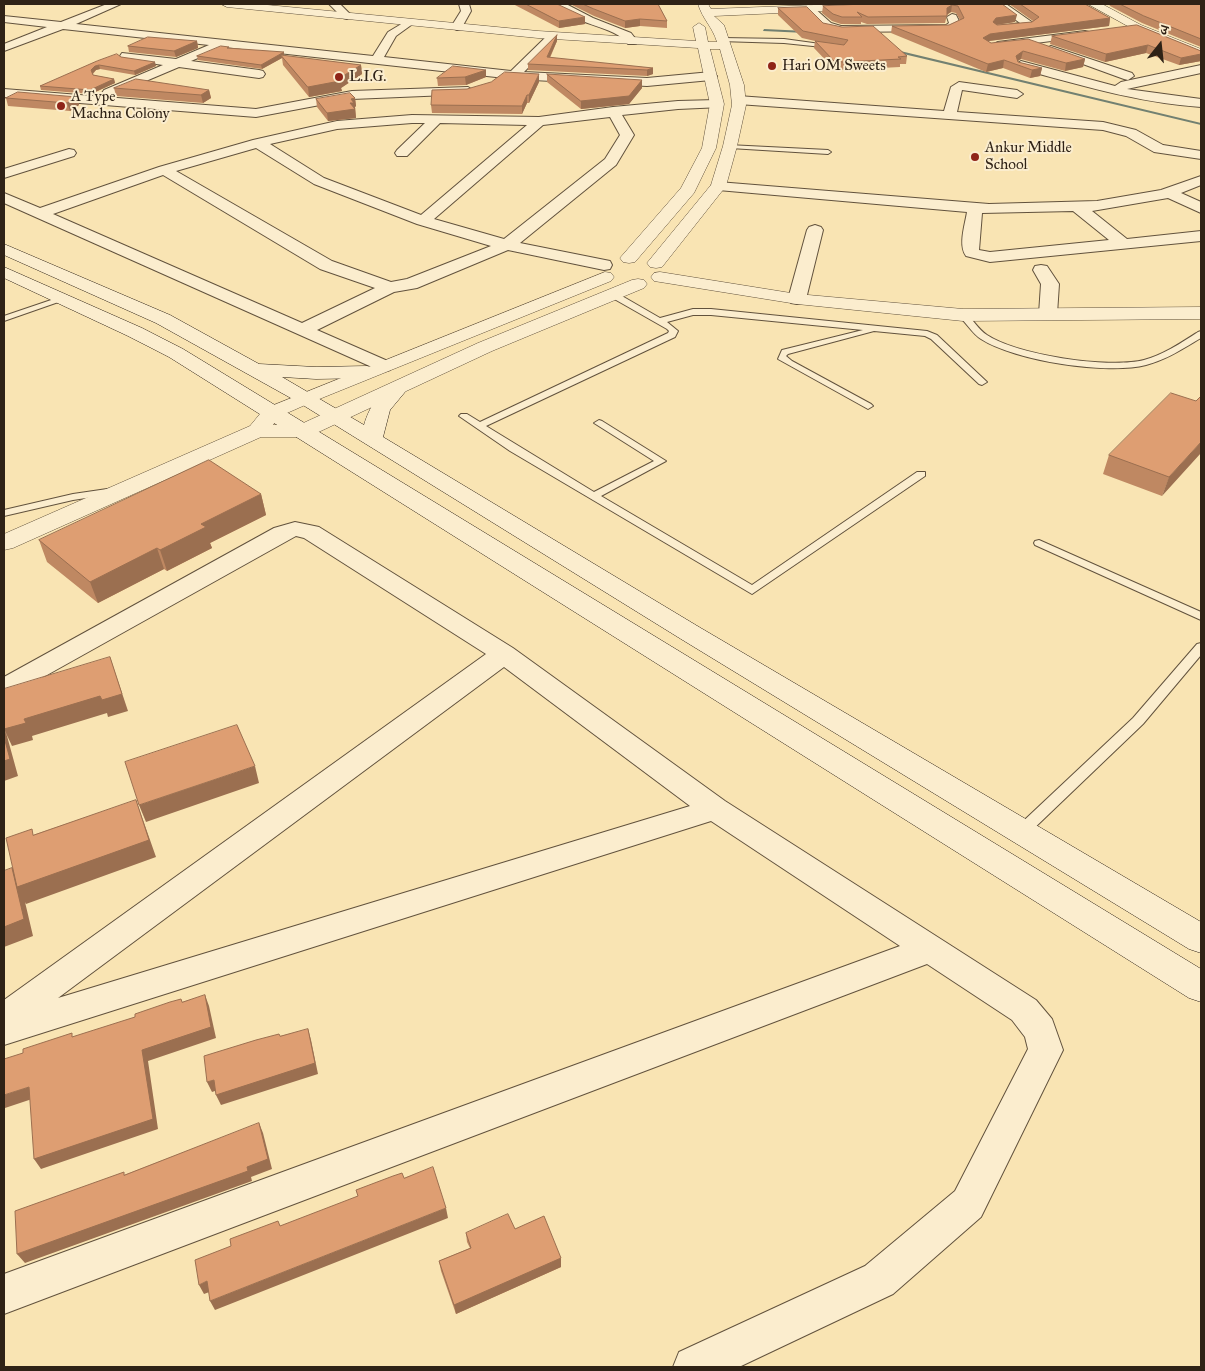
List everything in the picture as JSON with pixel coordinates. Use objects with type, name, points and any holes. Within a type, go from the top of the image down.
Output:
[{"type":"street","points":[[4,48],[116,4]]},
{"type":"street","points":[[227,4],[554,36],[703,45],[723,43]]},
{"type":"street","points":[[334,4],[347,16]]},
{"type":"street","points":[[457,28],[466,11],[464,4]]},
{"type":"street","points":[[558,4],[589,20],[627,34],[632,42]]},
{"type":"street","points":[[706,12],[789,6],[808,8],[909,4]]},
{"type":"street","points":[[984,31],[1030,25],[999,4]]},
{"type":"street","points":[[1094,4],[1137,28],[1201,53]]},
{"type":"street","points":[[808,8],[827,26],[841,29],[947,28],[955,25],[952,17]]},
{"type":"street","points":[[258,143],[320,181],[423,221],[507,245],[607,279],[638,284],[647,283],[718,186],[740,105],[737,85],[718,26],[706,12]]},
{"type":"street","points":[[302,431],[485,347],[607,279],[629,258],[688,190],[709,148],[717,104],[699,26],[706,12]]},
{"type":"street","points":[[4,19],[508,75],[647,82],[711,76]]},
{"type":"street","points":[[377,60],[392,34],[408,23]]},
{"type":"street","points":[[1117,30],[1137,28]]},
{"type":"street","points":[[990,46],[1097,32]]},
{"type":"street","points":[[4,93],[256,113],[352,95],[463,92],[484,86],[508,75],[554,36]]},
{"type":"street","points":[[1028,41],[1143,81]]},
{"type":"street","points":[[91,100],[224,43]]},
{"type":"street","points":[[126,56],[259,74]]},
{"type":"street","points":[[1021,65],[1179,102],[1201,103]]},
{"type":"street","points":[[1113,88],[1201,69]]},
{"type":"street","points":[[109,77],[155,84]]},
{"type":"street","points":[[1164,77],[1183,84]]},
{"type":"street","points":[[949,115],[957,87],[959,86],[1016,94]]},
{"type":"street","points":[[738,100],[1103,126],[1130,133],[1159,149],[1201,155]]},
{"type":"street","points":[[38,214],[164,170],[258,143],[337,125],[412,119],[539,121],[613,111],[678,105],[717,104]]},
{"type":"street","points":[[302,330],[390,287],[411,284],[507,245],[611,162],[627,135],[613,111]]},
{"type":"street","points":[[402,154],[437,119]]},
{"type":"street","points":[[423,221],[539,121]]},
{"type":"street","points":[[4,174],[69,153]]},
{"type":"street","points":[[164,170],[326,265],[390,287]]},
{"type":"street","points":[[718,186],[974,207],[1097,206],[1168,192],[1201,180]]},
{"type":"street","points":[[1168,192],[1201,208]]},
{"type":"street","points":[[4,198],[302,330],[375,369]]},
{"type":"street","points":[[1076,206],[1125,245]]},
{"type":"street","points":[[974,207],[970,247],[972,253],[990,257],[1201,236]]},
{"type":"street","points":[[797,299],[815,230]]},
{"type":"street","points":[[4,249],[61,290],[176,353],[264,422],[302,431],[1201,987]]},
{"type":"street","points":[[629,258],[658,270],[797,299],[963,315],[1201,313]]},
{"type":"street","points":[[1041,270],[1050,284],[1048,314]]},
{"type":"street","points":[[4,272],[163,319],[305,398],[1201,939]]},
{"type":"street","points":[[4,543],[128,488],[264,422],[305,398],[607,279]]},
{"type":"street","points":[[176,353],[206,343]]},
{"type":"street","points":[[254,370],[305,373],[375,369]]},
{"type":"street","points":[[372,440],[377,413],[382,404],[400,386]]},
{"type":"street","points":[[4,688],[282,533],[295,529],[310,532],[504,654],[715,809],[1024,1010],[1040,1030],[1046,1050],[968,1204],[879,1280],[694,1367]]},
{"type":"street","points":[[4,1019],[504,654]]},
{"type":"street","points":[[4,1030],[715,809]]},
{"type":"street","points":[[4,1294],[928,949]]},
{"type":"lane","points":[[723,43],[793,42],[836,47]]},
{"type":"lane","points":[[730,146],[828,152]]},
{"type":"lane","points":[[479,426],[672,335],[674,331],[607,279]]},
{"type":"lane","points":[[4,319],[61,290]]},
{"type":"lane","points":[[659,321],[693,312],[711,312],[918,333],[934,337],[982,382]]},
{"type":"lane","points":[[963,315],[984,337],[1002,345],[1040,356],[1078,363],[1114,366],[1141,364],[1159,358],[1201,334]]},
{"type":"lane","points":[[868,406],[782,359],[782,356],[785,352],[880,329]]},
{"type":"lane","points":[[464,416],[752,590],[921,474]]},
{"type":"lane","points":[[594,496],[661,461],[599,423]]},
{"type":"lane","points":[[4,513],[73,497],[128,488]]},
{"type":"lane","points":[[1039,543],[1201,616]]},
{"type":"lane","points":[[1022,831],[1138,721],[1201,647]]},
{"type":"building","points":[[526,4],[557,4],[585,17],[559,21]]},
{"type":"building","points":[[583,4],[658,4],[667,21],[640,19],[625,21]]},
{"type":"building","points":[[865,4],[1002,4],[1017,15],[996,18],[993,22],[997,25],[1032,22],[1039,17],[1020,4],[1085,4],[1110,18],[990,34],[983,38],[991,43],[1028,39],[1085,59],[1066,63],[1023,51],[1016,56],[1018,62],[1042,68],[1032,70],[1004,60],[988,64],[892,26],[949,25],[964,18],[958,6],[952,5],[947,8],[947,16],[868,17],[857,12],[862,17],[842,17],[833,14],[823,6]]},
{"type":"building","points":[[1120,4],[1201,4],[1201,39],[1144,16]]},
{"type":"building","points":[[807,7],[823,23],[842,27],[873,26],[907,56],[898,57],[901,59],[834,61],[815,41],[844,45],[848,40],[803,31],[778,8]]},
{"type":"building","points":[[1137,25],[1201,51],[1201,54],[1181,58],[1148,45],[1106,54],[1052,36]]},
{"type":"building","points":[[557,35],[547,57],[653,68],[647,70],[528,64]]},
{"type":"building","points":[[148,37],[197,41],[174,51],[128,46]]},
{"type":"building","points":[[221,46],[284,52],[261,65],[197,56]]},
{"type":"building","points":[[117,54],[121,57],[155,62],[134,71],[99,65],[95,66],[91,70],[93,75],[114,79],[90,90],[40,86],[97,61]]},
{"type":"building","points":[[281,55],[361,65],[338,79],[340,81],[308,87]]},
{"type":"building","points":[[453,66],[486,70],[465,77],[437,78]]},
{"type":"building","points":[[505,72],[539,74],[522,106],[431,105],[432,90],[467,89],[491,82]]},
{"type":"building","points":[[547,74],[642,80],[629,96],[581,101]]},
{"type":"building","points":[[136,79],[209,90],[201,95],[114,88]]},
{"type":"building","points":[[18,92],[77,97],[67,103],[6,98]]},
{"type":"building","points":[[350,93],[355,98],[351,99],[354,103],[350,103],[355,109],[327,113],[316,99]]},
{"type":"building","points":[[1171,393],[1196,401],[1201,396],[1201,442],[1169,477],[1109,455]]},
{"type":"building","points":[[209,460],[261,494],[201,524],[206,527],[160,550],[157,548],[90,582],[39,540]]},
{"type":"building","points":[[110,657],[122,694],[102,700],[100,696],[24,719],[26,723],[4,729],[4,689]]},
{"type":"building","points":[[237,725],[255,766],[139,805],[125,762]]},
{"type":"building","points":[[4,737],[10,759],[4,761]]},
{"type":"building","points":[[136,800],[149,840],[17,887],[6,838],[32,829],[33,835]]},
{"type":"building","points":[[12,868],[24,919],[4,927],[4,871]]},
{"type":"building","points":[[205,995],[211,1027],[142,1050],[153,1119],[34,1159],[29,1087],[4,1095],[4,1059],[23,1053],[23,1049],[72,1033],[72,1037],[135,1017],[135,1014],[170,1002],[181,999],[182,1002]]},
{"type":"building","points":[[308,1029],[315,1063],[216,1095],[214,1080],[207,1082],[204,1056],[279,1034],[280,1036]]},
{"type":"building","points":[[259,1123],[268,1159],[247,1167],[248,1171],[17,1254],[15,1211],[124,1172],[124,1175]]},
{"type":"building","points":[[433,1167],[446,1208],[210,1301],[207,1281],[199,1285],[195,1260],[231,1246],[230,1239],[278,1221],[280,1226],[358,1196],[356,1190],[393,1176],[402,1173],[404,1178]]},
{"type":"building","points":[[508,1214],[515,1229],[544,1216],[561,1258],[454,1305],[439,1261],[471,1248],[466,1233]]},
{"type":"waterway","points":[[764,30],[806,32]]},
{"type":"waterway","points":[[892,50],[1201,124]]},
{"type":"place","name":"Hari OM Sweets","points":[[772,66]]},
{"type":"place","name":"L.I.G.","points":[[339,77]]},
{"type":"place","name":"A Type Machna Colony","points":[[61,106]]},
{"type":"place","name":"Ankur Middle School","points":[[975,157]]}]
